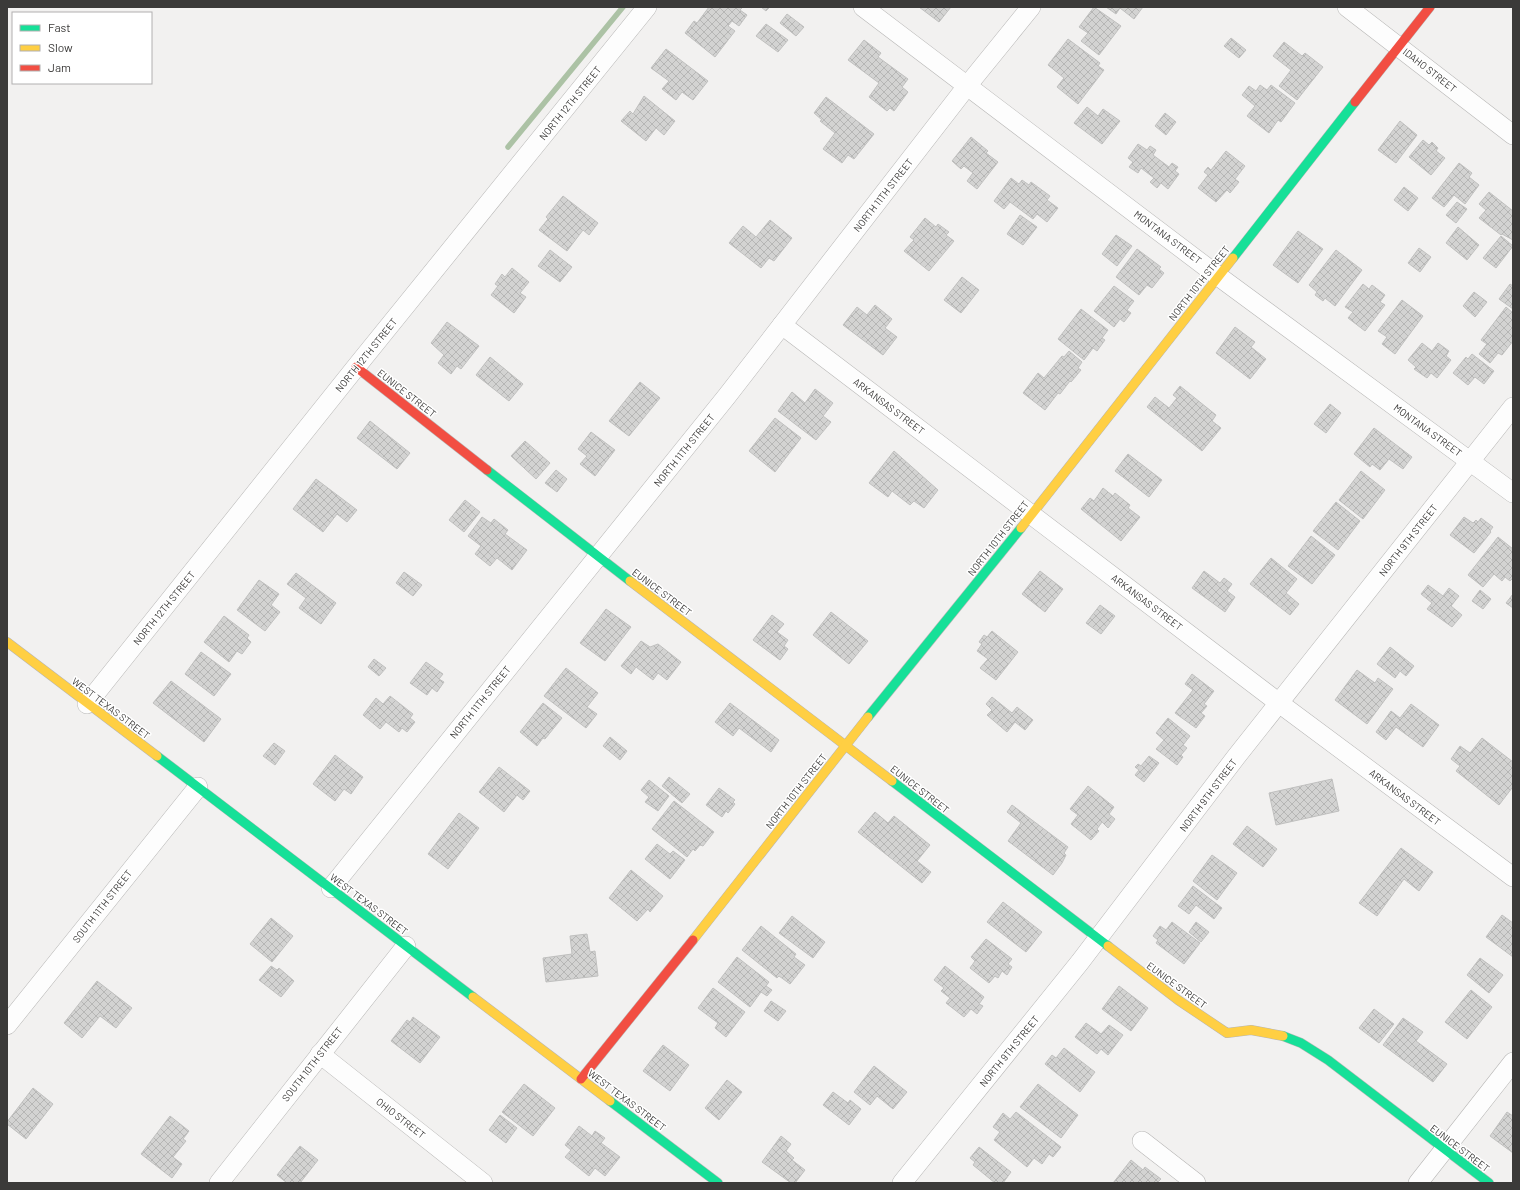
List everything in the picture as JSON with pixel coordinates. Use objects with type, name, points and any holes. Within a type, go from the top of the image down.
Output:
[{"type":"street","name":"NORTH 12TH STREET","points":[[87,704],[356,366],[647,7]]},
{"type":"street","name":"MONTANA STREET","points":[[863,7],[1218,276],[1513,493]]},
{"type":"street","name":"NORTH 11TH STREET","points":[[331,888],[598,557],[782,325],[967,86],[1031,7]]},
{"type":"street","name":"IDAHO STREET","points":[[1347,7],[1513,135]]},
{"type":"street","name":"NORTH 10TH STREET","points":[[581,1079],[710,919],[845,745],[1031,515],[1430,7]]},
{"type":"street","name":"ARKANSAS STREET","points":[[782,325],[1279,703],[1513,877]]},
{"type":"street","name":"EUNICE STREET","points":[[356,366],[598,557],[845,745],[1097,940],[1178,1000],[1227,1033],[1250,1030],[1269,1032],[1289,1036],[1301,1041],[1489,1183]]},
{"type":"street","name":"NORTH 9TH STREET","points":[[902,1183],[1097,940],[1279,703],[1513,407]]},
{"type":"street","name":"WEST TEXAS STREET","points":[[7,642],[718,1183]]},
{"type":"street","name":"SOUTH 11TH STREET","points":[[7,1025],[198,787]]},
{"type":"street","name":"SOUTH 10TH STREET","points":[[220,1183],[406,946]]},
{"type":"street","name":"OHIO STREET","points":[[320,1054],[482,1183]]},
{"type":"street","points":[[1418,1183],[1513,1062]]},
{"type":"street","points":[[1142,1141],[1196,1183]]},
{"type":"building","points":[[709,7],[743,7],[740,10],[747,15],[739,26],[732,21],[728,26],[735,31],[715,57],[685,33],[694,21],[697,23]]},
{"type":"building","points":[[761,7],[770,7],[766,11]]},
{"type":"building","points":[[919,7],[951,7],[939,22]]},
{"type":"building","points":[[1094,7],[1121,26],[1099,55],[1081,41],[1088,33],[1079,27]]},
{"type":"building","points":[[1106,7],[1143,7],[1134,19],[1120,8],[1116,14]]},
{"type":"building","points":[[787,14],[804,27],[796,36],[780,23]]},
{"type":"building","points":[[766,24],[788,40],[778,52],[756,36]]},
{"type":"building","points":[[1231,38],[1246,50],[1239,58],[1224,46]]},
{"type":"building","points":[[1068,39],[1100,63],[1098,66],[1104,70],[1078,104],[1057,87],[1064,78],[1048,65]]},
{"type":"building","points":[[864,40],[881,53],[878,57],[908,79],[902,87],[908,92],[894,111],[890,108],[887,111],[869,97],[879,83],[848,60]]},
{"type":"building","points":[[1284,42],[1302,56],[1305,53],[1323,67],[1297,100],[1279,86],[1291,70],[1273,56]]},
{"type":"building","points":[[666,49],[708,81],[693,100],[682,92],[676,100],[662,89],[669,81],[651,68]]},
{"type":"building","points":[[1260,85],[1267,90],[1271,85],[1295,103],[1281,122],[1278,120],[1269,133],[1247,116],[1255,106],[1242,95],[1249,86],[1256,91]]},
{"type":"building","points":[[644,96],[675,121],[664,135],[656,128],[646,141],[621,121],[630,111],[633,114]]},
{"type":"building","points":[[826,97],[874,134],[854,159],[848,155],[842,163],[823,149],[835,133],[820,121],[822,120],[814,113]]},
{"type":"building","points":[[1087,107],[1098,116],[1103,109],[1120,121],[1102,144],[1074,123]]},
{"type":"building","points":[[1165,113],[1176,122],[1166,135],[1155,126]]},
{"type":"building","points":[[1400,121],[1417,135],[1396,163],[1378,150]]},
{"type":"building","points":[[971,137],[988,151],[986,153],[998,162],[977,189],[967,181],[973,173],[964,166],[961,169],[952,161]]},
{"type":"building","points":[[1423,140],[1429,145],[1432,142],[1438,148],[1436,151],[1445,158],[1431,175],[1409,157]]},
{"type":"building","points":[[1138,144],[1147,150],[1150,146],[1156,150],[1153,155],[1169,167],[1172,163],[1178,167],[1175,171],[1179,174],[1168,189],[1161,183],[1157,188],[1150,182],[1154,178],[1141,168],[1138,173],[1129,167],[1133,162],[1128,158]]},
{"type":"building","points":[[1226,151],[1245,166],[1235,179],[1239,182],[1230,193],[1227,190],[1216,202],[1198,188],[1208,175],[1204,172],[1208,167],[1211,170]]},
{"type":"building","points":[[1459,163],[1472,173],[1469,177],[1479,185],[1465,204],[1454,195],[1444,207],[1432,198]]},
{"type":"building","points":[[1011,178],[1019,184],[1022,180],[1029,185],[1031,182],[1050,196],[1047,200],[1058,208],[1047,222],[1037,214],[1033,219],[1010,202],[1004,209],[994,201]]},
{"type":"building","points":[[1404,187],[1418,198],[1408,211],[1394,200]]},
{"type":"building","points":[[1489,192],[1513,211],[1513,240],[1502,234],[1501,235],[1479,218],[1486,210],[1479,204]]},
{"type":"building","points":[[563,196],[598,223],[589,235],[583,230],[567,251],[539,230],[548,219],[546,217]]},
{"type":"building","points":[[1457,202],[1467,209],[1456,223],[1446,215]]},
{"type":"building","points":[[1020,215],[1037,227],[1023,245],[1007,234]]},
{"type":"building","points":[[925,218],[936,227],[938,224],[949,232],[946,235],[954,241],[929,271],[904,251],[914,240],[910,237]]},
{"type":"building","points":[[770,220],[792,238],[774,261],[769,258],[761,268],[729,243],[743,226],[756,237]]},
{"type":"building","points":[[1458,227],[1479,245],[1467,260],[1446,243]]},
{"type":"building","points":[[1298,231],[1323,249],[1298,283],[1273,265]]},
{"type":"building","points":[[1116,235],[1132,246],[1117,266],[1102,254]]},
{"type":"building","points":[[1501,236],[1513,246],[1496,268],[1483,258]]},
{"type":"building","points":[[1419,248],[1431,257],[1420,272],[1408,263]]},
{"type":"building","points":[[1137,249],[1161,267],[1159,269],[1164,273],[1152,288],[1147,285],[1139,295],[1116,277]]},
{"type":"building","points":[[550,250],[572,267],[560,282],[538,266]]},
{"type":"building","points":[[1336,250],[1362,270],[1335,306],[1325,298],[1323,301],[1315,295],[1317,292],[1309,285]]},
{"type":"building","points":[[512,268],[529,282],[520,293],[526,297],[514,313],[491,295],[498,286],[495,284],[502,274],[505,277]]},
{"type":"building","points":[[962,277],[979,290],[961,313],[944,300]]},
{"type":"building","points":[[1363,284],[1369,289],[1372,285],[1385,295],[1380,302],[1385,305],[1365,331],[1348,318],[1353,312],[1345,307]]},
{"type":"building","points":[[1510,284],[1513,286],[1513,309],[1499,299]]},
{"type":"building","points":[[1114,286],[1134,301],[1127,310],[1131,313],[1124,322],[1120,319],[1114,327],[1094,311]]},
{"type":"building","points":[[1474,292],[1487,302],[1475,317],[1463,306]]},
{"type":"building","points":[[1402,300],[1423,316],[1395,354],[1382,344],[1387,337],[1378,331]]},
{"type":"building","points":[[875,305],[892,319],[885,328],[897,337],[883,355],[843,325],[857,307],[867,315]]},
{"type":"building","points":[[1506,307],[1513,313],[1513,341],[1502,355],[1498,353],[1490,363],[1479,354],[1487,344],[1481,340]]},
{"type":"building","points":[[1081,309],[1108,330],[1102,338],[1105,340],[1097,351],[1093,348],[1084,360],[1058,339]]},
{"type":"building","points":[[447,322],[479,346],[461,369],[457,366],[451,374],[438,363],[444,355],[431,343]]},
{"type":"building","points":[[1235,327],[1255,342],[1251,347],[1266,359],[1250,379],[1216,353]]},
{"type":"building","points":[[1422,343],[1432,351],[1438,343],[1449,351],[1446,356],[1451,360],[1437,378],[1431,373],[1427,378],[1414,369],[1416,367],[1408,360]]},
{"type":"building","points":[[1069,351],[1082,362],[1078,368],[1081,370],[1060,394],[1058,393],[1045,410],[1023,393],[1038,373],[1044,378],[1062,356],[1064,357]]},
{"type":"building","points":[[1472,354],[1494,371],[1484,384],[1475,377],[1468,385],[1453,373],[1466,357],[1468,359]]},
{"type":"building","points":[[490,357],[523,384],[509,401],[476,375]]},
{"type":"building","points":[[640,382],[660,398],[629,436],[609,421]]},
{"type":"building","points":[[1180,386],[1216,415],[1212,421],[1221,428],[1202,451],[1147,407],[1155,397],[1169,408],[1177,398],[1173,395]]},
{"type":"building","points":[[815,389],[833,403],[823,416],[831,422],[816,440],[778,411],[792,392],[805,403]]},
{"type":"building","points":[[1330,404],[1341,413],[1326,433],[1314,424]]},
{"type":"building","points":[[775,418],[801,438],[775,472],[749,451]]},
{"type":"building","points":[[370,421],[410,453],[397,469],[357,438]]},
{"type":"building","points":[[1374,428],[1412,457],[1403,469],[1389,459],[1380,470],[1372,464],[1370,467],[1354,454]]},
{"type":"building","points":[[591,432],[615,450],[595,476],[580,464],[587,456],[578,449]]},
{"type":"building","points":[[525,441],[550,463],[536,479],[511,456]]},
{"type":"building","points":[[894,451],[938,490],[924,508],[914,501],[910,505],[892,491],[888,497],[869,483]]},
{"type":"building","points":[[1128,454],[1162,480],[1149,497],[1115,471]]},
{"type":"building","points":[[556,470],[567,479],[557,492],[545,483]]},
{"type":"building","points":[[1361,471],[1385,490],[1363,519],[1339,500]]},
{"type":"building","points":[[316,479],[357,510],[347,522],[337,514],[323,532],[293,509]]},
{"type":"building","points":[[1103,488],[1113,496],[1115,493],[1130,505],[1128,508],[1140,517],[1121,541],[1081,509],[1090,498],[1094,501]]},
{"type":"building","points":[[465,500],[480,512],[464,532],[449,520]]},
{"type":"building","points":[[1336,502],[1360,521],[1338,550],[1313,531]]},
{"type":"building","points":[[482,517],[491,523],[494,519],[508,530],[505,534],[527,550],[512,570],[497,558],[490,566],[475,554],[481,546],[468,536]]},
{"type":"building","points":[[1464,517],[1473,523],[1476,520],[1478,522],[1481,518],[1493,527],[1490,531],[1491,532],[1474,553],[1450,535]]},
{"type":"building","points":[[1311,536],[1335,555],[1312,584],[1288,566]]},
{"type":"building","points":[[1498,537],[1513,549],[1513,578],[1510,581],[1505,577],[1502,581],[1494,574],[1483,587],[1468,575]]},
{"type":"building","points":[[1271,558],[1297,579],[1286,593],[1299,604],[1290,615],[1250,584]]},
{"type":"building","points":[[1040,571],[1063,589],[1045,612],[1022,594]]},
{"type":"building","points":[[1204,571],[1220,583],[1224,578],[1232,584],[1227,591],[1235,597],[1225,612],[1192,588]]},
{"type":"building","points":[[404,572],[422,585],[413,596],[396,583]]},
{"type":"building","points":[[296,573],[336,603],[321,624],[299,608],[306,598],[287,584]]},
{"type":"building","points":[[259,580],[279,594],[271,605],[280,612],[265,631],[237,610]]},
{"type":"building","points":[[1428,585],[1443,596],[1449,588],[1459,596],[1451,606],[1462,615],[1452,627],[1427,609],[1432,603],[1421,594]]},
{"type":"building","points":[[1480,590],[1491,599],[1483,609],[1472,601]]},
{"type":"building","points":[[1513,594],[1513,608],[1506,603]]},
{"type":"building","points":[[1100,605],[1115,616],[1101,634],[1086,623]]},
{"type":"building","points":[[606,609],[631,627],[605,661],[580,643]]},
{"type":"building","points":[[831,612],[868,641],[849,664],[813,635]]},
{"type":"building","points":[[772,615],[784,624],[777,632],[788,640],[784,646],[788,649],[780,660],[753,640]]},
{"type":"building","points":[[224,616],[249,635],[247,638],[251,642],[242,654],[237,651],[229,662],[204,642]]},
{"type":"building","points":[[992,631],[1018,652],[996,680],[980,668],[988,659],[977,651],[982,644],[979,642],[984,635],[987,637]]},
{"type":"building","points":[[641,641],[650,647],[658,644],[681,662],[667,680],[658,673],[653,680],[636,667],[631,674],[621,666]]},
{"type":"building","points":[[1390,647],[1414,666],[1406,676],[1400,671],[1395,678],[1377,664]]},
{"type":"building","points":[[201,652],[231,674],[214,696],[185,674]]},
{"type":"building","points":[[374,659],[386,668],[379,676],[368,667]]},
{"type":"building","points":[[426,662],[443,674],[439,679],[444,682],[437,692],[432,688],[427,695],[410,683]]},
{"type":"building","points":[[566,668],[598,693],[587,707],[597,714],[586,728],[544,696]]},
{"type":"building","points":[[1357,670],[1375,683],[1378,678],[1393,689],[1367,724],[1335,700]]},
{"type":"building","points":[[1192,674],[1214,691],[1204,704],[1207,706],[1201,713],[1205,716],[1196,728],[1175,713],[1193,690],[1185,684]]},
{"type":"building","points":[[171,681],[221,719],[204,742],[153,703]]},
{"type":"building","points":[[390,696],[413,714],[410,718],[415,722],[407,732],[402,728],[399,732],[386,722],[380,729],[363,715],[376,698],[383,704]]},
{"type":"building","points":[[992,697],[1012,713],[1017,707],[1033,720],[1025,730],[1015,722],[1007,732],[987,715],[992,710],[986,704]]},
{"type":"building","points":[[543,703],[562,718],[545,739],[543,738],[537,746],[520,732]]},
{"type":"building","points":[[730,703],[779,740],[771,752],[739,728],[733,736],[715,722]]},
{"type":"building","points":[[1411,704],[1439,725],[1423,747],[1396,727],[1386,740],[1376,732],[1391,711],[1400,718]]},
{"type":"building","points":[[1168,718],[1190,736],[1183,745],[1187,748],[1181,755],[1183,757],[1177,765],[1156,749],[1164,740],[1156,733]]},
{"type":"building","points":[[610,737],[627,751],[620,760],[603,746]]},
{"type":"building","points":[[1482,738],[1513,762],[1513,789],[1512,788],[1499,805],[1456,771],[1460,766],[1451,759],[1460,746],[1470,753]]},
{"type":"building","points":[[274,743],[285,751],[275,765],[263,756]]},
{"type":"building","points":[[335,755],[363,777],[351,794],[344,789],[335,801],[313,784]]},
{"type":"building","points":[[1149,756],[1159,763],[1144,782],[1135,775],[1139,770],[1135,767],[1138,764],[1141,766]]},
{"type":"building","points":[[499,767],[530,791],[523,800],[517,795],[504,812],[479,792]]},
{"type":"building","points":[[669,777],[690,794],[682,803],[662,786]]},
{"type":"building","points":[[1332,779],[1339,811],[1276,825],[1269,793]]},
{"type":"building","points":[[649,780],[669,796],[658,811],[645,802],[649,797],[641,790]]},
{"type":"building","points":[[1088,786],[1114,807],[1109,814],[1115,819],[1108,828],[1102,822],[1097,829],[1099,831],[1091,840],[1071,824],[1078,815],[1070,809]]},
{"type":"building","points":[[719,788],[735,800],[733,802],[735,804],[728,813],[726,811],[722,817],[706,805]]},
{"type":"building","points":[[674,801],[714,832],[703,846],[700,845],[695,851],[693,849],[687,857],[652,829]]},
{"type":"building","points":[[1012,805],[1068,847],[1064,853],[1066,855],[1062,863],[1053,875],[1008,841],[1021,823],[1007,812]]},
{"type":"building","points":[[875,812],[888,823],[894,816],[930,845],[917,861],[931,872],[922,883],[858,832]]},
{"type":"building","points":[[459,813],[479,828],[448,869],[428,854]]},
{"type":"building","points":[[1247,826],[1277,849],[1263,867],[1233,844]]},
{"type":"building","points":[[657,844],[670,854],[673,851],[685,860],[670,879],[645,859]]},
{"type":"building","points":[[1401,848],[1433,872],[1419,891],[1404,879],[1377,916],[1359,903]]},
{"type":"building","points":[[1212,855],[1237,873],[1217,900],[1193,881]]},
{"type":"building","points":[[631,870],[663,896],[650,912],[648,909],[637,921],[609,898]]},
{"type":"building","points":[[1193,886],[1222,908],[1214,919],[1196,905],[1189,914],[1178,906]]},
{"type":"building","points":[[1003,902],[1042,932],[1026,952],[987,922]]},
{"type":"building","points":[[1502,915],[1513,923],[1513,957],[1486,937]]},
{"type":"building","points":[[792,916],[825,942],[813,958],[779,933]]},
{"type":"building","points":[[271,918],[293,936],[272,962],[250,944]]},
{"type":"building","points":[[1172,922],[1200,943],[1184,964],[1156,943],[1158,940],[1153,936],[1160,926],[1166,930]]},
{"type":"building","points":[[1196,922],[1209,932],[1201,942],[1189,932]]},
{"type":"building","points":[[761,926],[796,954],[794,957],[805,965],[790,984],[779,976],[777,978],[742,950]]},
{"type":"building","points":[[587,934],[590,952],[595,951],[598,976],[546,982],[543,958],[572,954],[570,936]]},
{"type":"building","points":[[986,939],[1012,959],[1008,964],[1012,967],[1007,975],[1002,971],[998,978],[995,976],[989,983],[970,968],[975,961],[971,957]]},
{"type":"building","points":[[737,957],[769,982],[766,986],[772,990],[767,996],[761,992],[750,1007],[718,982]]},
{"type":"building","points":[[1480,958],[1503,975],[1489,993],[1467,975]]},
{"type":"building","points":[[271,966],[277,970],[279,968],[294,981],[281,997],[259,980]]},
{"type":"building","points":[[945,966],[984,997],[979,1004],[983,1006],[977,1014],[971,1009],[964,1017],[946,1003],[950,998],[941,991],[944,988],[934,980]]},
{"type":"building","points":[[97,981],[132,1008],[116,1028],[100,1016],[82,1038],[64,1023]]},
{"type":"building","points":[[1119,986],[1148,1008],[1131,1031],[1102,1009]]},
{"type":"building","points":[[713,988],[745,1012],[726,1037],[715,1028],[718,1023],[698,1008]]},
{"type":"building","points":[[1471,990],[1492,1007],[1467,1039],[1445,1022]]},
{"type":"building","points":[[771,1001],[786,1011],[778,1021],[764,1011]]},
{"type":"building","points":[[1374,1009],[1394,1024],[1379,1043],[1359,1028]]},
{"type":"building","points":[[413,1017],[440,1037],[420,1063],[391,1041],[407,1020],[410,1022]]},
{"type":"building","points":[[1403,1018],[1423,1032],[1416,1041],[1447,1064],[1433,1082],[1383,1045]]},
{"type":"building","points":[[1086,1023],[1101,1034],[1109,1025],[1123,1035],[1108,1055],[1101,1049],[1097,1054],[1075,1037]]},
{"type":"building","points":[[663,1045],[689,1065],[670,1091],[643,1071]]},
{"type":"building","points":[[1064,1048],[1095,1072],[1080,1092],[1045,1064],[1052,1055],[1056,1058]]},
{"type":"building","points":[[874,1066],[907,1092],[893,1109],[877,1096],[870,1105],[854,1092]]},
{"type":"building","points":[[727,1080],[742,1092],[719,1120],[705,1108]]},
{"type":"building","points":[[524,1084],[555,1108],[533,1136],[502,1112]]},
{"type":"building","points":[[1038,1084],[1078,1115],[1061,1138],[1020,1107]]},
{"type":"building","points":[[33,1088],[53,1104],[26,1139],[7,1124],[7,1122]]},
{"type":"building","points":[[833,1092],[848,1103],[850,1100],[861,1109],[849,1125],[823,1105]]},
{"type":"building","points":[[1016,1112],[1061,1147],[1053,1157],[1049,1154],[1042,1164],[1034,1158],[1027,1167],[994,1140],[1000,1132],[993,1127],[1003,1113],[1010,1119]]},
{"type":"building","points":[[1507,1112],[1513,1116],[1513,1153],[1490,1136]]},
{"type":"building","points":[[500,1115],[517,1128],[506,1143],[489,1130]]},
{"type":"building","points":[[170,1116],[189,1131],[183,1139],[186,1141],[173,1157],[182,1164],[172,1178],[141,1154]]},
{"type":"building","points":[[579,1126],[592,1136],[595,1131],[605,1138],[601,1143],[620,1157],[605,1176],[595,1168],[589,1176],[565,1157],[571,1150],[565,1145]]},
{"type":"building","points":[[781,1136],[791,1144],[786,1151],[794,1158],[792,1160],[805,1170],[795,1183],[791,1183],[762,1162]]},
{"type":"building","points":[[300,1146],[318,1160],[300,1183],[287,1183],[277,1175]]},
{"type":"building","points":[[979,1147],[1011,1172],[1003,1183],[995,1183],[973,1165],[975,1162],[970,1158]]},
{"type":"building","points":[[1131,1160],[1143,1170],[1145,1167],[1161,1179],[1157,1183],[1113,1183]]},
{"type":"waterway","points":[[508,147],[623,7]]},
{"type":"traffic: fast","points":[[1233,258],[1355,102]]},
{"type":"traffic: fast","points":[[487,470],[630,581]]},
{"type":"traffic: fast","points":[[868,717],[1021,528]]},
{"type":"traffic: fast","points":[[157,756],[473,997]]},
{"type":"traffic: fast","points":[[892,781],[1108,946]]},
{"type":"traffic: fast","points":[[1283,1036],[1301,1043],[1328,1060],[1489,1183]]},
{"type":"traffic: fast","points":[[610,1101],[718,1183]]},
{"type":"traffic: slow","points":[[1021,528],[1233,258]]},
{"type":"traffic: slow","points":[[630,581],[892,781]]},
{"type":"traffic: slow","points":[[7,642],[157,756]]},
{"type":"traffic: slow","points":[[693,940],[868,717]]},
{"type":"traffic: slow","points":[[1108,946],[1178,1000],[1227,1033],[1251,1030],[1283,1036]]},
{"type":"traffic: slow","points":[[473,997],[610,1101]]},
{"type":"traffic: jam","points":[[1355,102],[1430,7]]},
{"type":"traffic: jam","points":[[356,367],[487,470]]},
{"type":"traffic: jam","points":[[581,1079],[693,940]]}]
